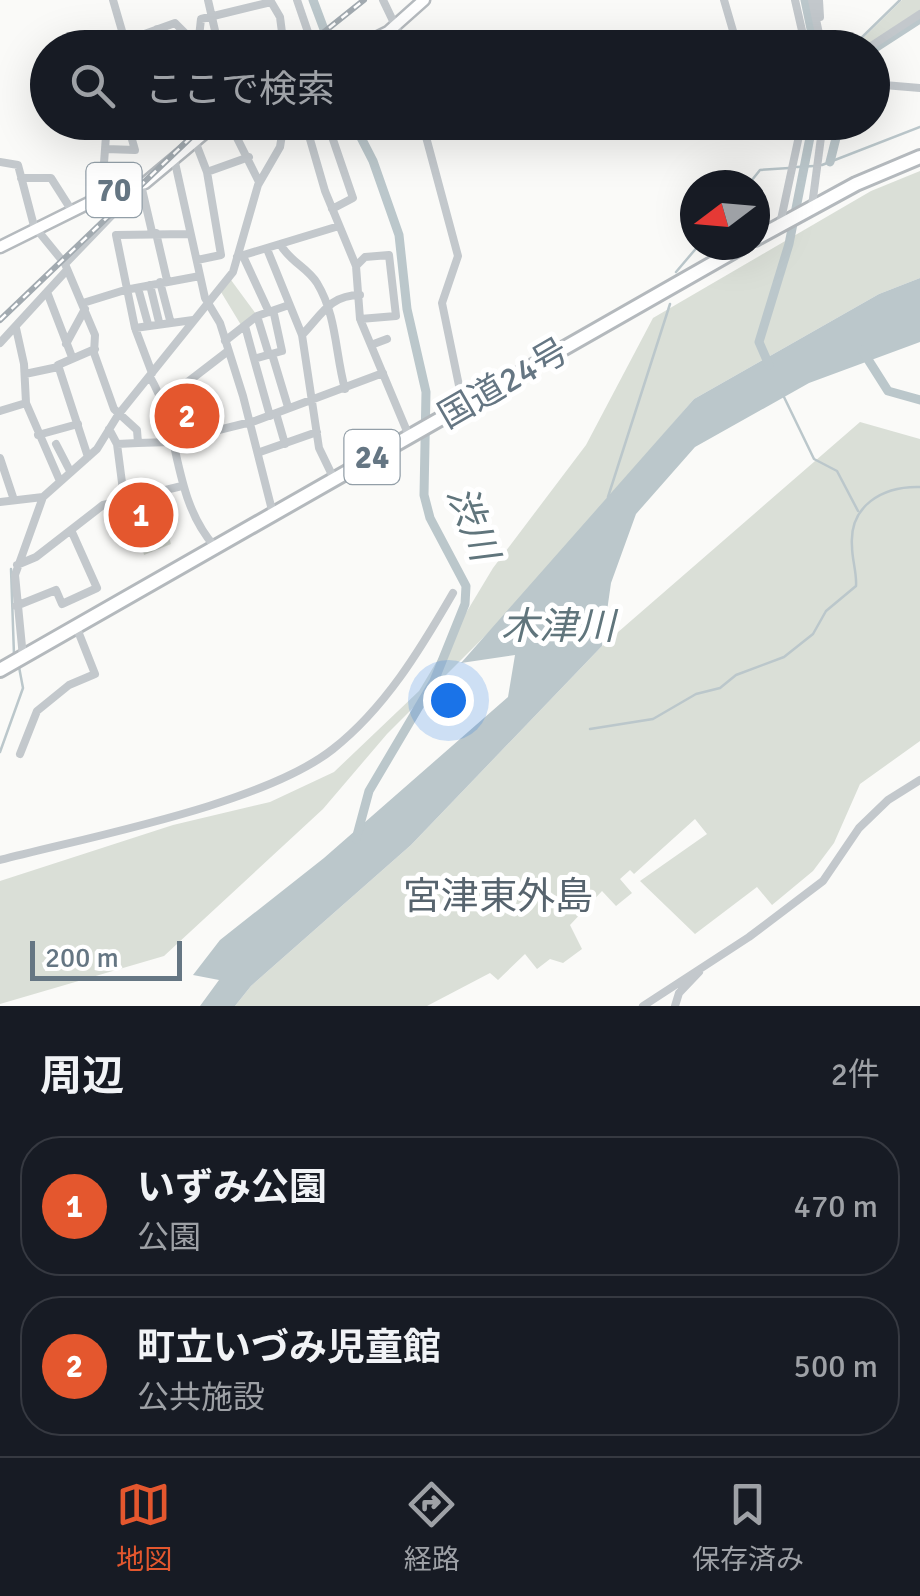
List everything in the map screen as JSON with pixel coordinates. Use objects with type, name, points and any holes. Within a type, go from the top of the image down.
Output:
[{"type":"highway","points":[[770,230],[812,206],[920,157]]},
{"type":"highway","name":"国道24号","points":[[0,670],[718,260]]},
{"type":"main road","points":[[387,30],[424,0]]},
{"type":"main road","name":"70","points":[[0,248],[119,188],[141,185],[195,141]]},
{"type":"street","points":[[113,0],[122,30]]},
{"type":"street","points":[[208,0],[215,30]]},
{"type":"street","points":[[280,17],[294,0],[308,30]]},
{"type":"street","points":[[383,0],[399,30]]},
{"type":"street","points":[[724,0],[733,30]]},
{"type":"street","points":[[795,0],[802,30]]},
{"type":"street","points":[[815,0],[820,30]]},
{"type":"street","points":[[199,30],[200,21],[211,15],[270,1],[280,17],[282,30]]},
{"type":"street","points":[[890,34],[920,14]]},
{"type":"street","points":[[156,29],[177,24],[183,30]]},
{"type":"street","points":[[890,86],[920,88]]},
{"type":"street","points":[[95,200],[92,182],[104,163],[106,140]]},
{"type":"street","points":[[106,149],[135,150],[132,140]]},
{"type":"street","points":[[239,140],[259,182]]},
{"type":"street","points":[[23,657],[16,606],[16,565],[36,527],[43,497],[58,479],[88,457],[233,272],[259,182],[281,140]]},
{"type":"street","points":[[311,140],[332,209],[356,266],[360,319],[409,436]]},
{"type":"street","points":[[332,209],[353,198],[333,140]]},
{"type":"street","points":[[427,140],[458,256],[442,303],[463,405]]},
{"type":"street","points":[[780,224],[798,140]]},
{"type":"street","points":[[812,206],[821,140]]},
{"type":"street","points":[[195,141],[207,172],[221,255],[196,260]]},
{"type":"street","points":[[207,172],[248,157]]},
{"type":"street","points":[[174,158],[188,234],[251,422],[273,514]]},
{"type":"street","points":[[0,162],[18,165],[36,229],[66,267],[96,334],[95,350],[118,415],[136,430],[138,444]]},
{"type":"street","points":[[21,178],[51,178],[72,211]]},
{"type":"street","points":[[0,344],[104,221],[141,185],[170,320]]},
{"type":"street","points":[[104,221],[108,234],[188,234]]},
{"type":"street","points":[[240,257],[339,226]]},
{"type":"street","points":[[116,235],[125,290],[162,401],[182,486],[198,528],[215,547]]},
{"type":"street","points":[[280,244],[294,266],[313,277],[327,305],[345,389]]},
{"type":"street","points":[[267,250],[302,334],[317,432],[334,479]]},
{"type":"street","points":[[356,266],[365,257],[389,254],[396,316],[360,319]]},
{"type":"street","points":[[240,257],[271,313],[282,351],[254,359]]},
{"type":"street","points":[[66,344],[84,306],[125,290],[200,276]]},
{"type":"street","points":[[150,285],[159,322]]},
{"type":"street","points":[[138,288],[148,324]]},
{"type":"street","points":[[47,292],[72,357]]},
{"type":"street","points":[[302,334],[327,305],[346,295],[360,295]]},
{"type":"street","points":[[162,401],[257,316],[289,305]]},
{"type":"street","points":[[257,316],[288,407]]},
{"type":"street","points":[[135,328],[170,320],[193,320]]},
{"type":"street","points":[[244,326],[286,444]]},
{"type":"street","points":[[16,328],[26,374],[26,403],[58,479]]},
{"type":"street","points":[[371,344],[386,339]]},
{"type":"street","points":[[26,374],[58,367],[72,357],[95,350]]},
{"type":"street","points":[[58,367],[88,457]]},
{"type":"street","points":[[117,444],[170,442],[251,422],[384,373]]},
{"type":"street","points":[[0,410],[26,403]]},
{"type":"street","points":[[38,435],[78,424]]},
{"type":"street","points":[[109,429],[117,444],[124,498]]},
{"type":"street","points":[[260,452],[317,432]]},
{"type":"street","points":[[56,444],[70,470]]},
{"type":"street","points":[[0,458],[13,497]]},
{"type":"street","points":[[16,565],[28,562],[98,508],[124,498],[182,486]]},
{"type":"street","points":[[0,502],[13,497],[43,497]]},
{"type":"street","points":[[16,606],[56,590],[62,604],[96,588],[71,530]]},
{"type":"street","points":[[0,860],[257,788],[331,751],[380,705],[453,592]]},
{"type":"street","points":[[20,754],[37,711],[68,684],[95,674],[76,626]]},
{"type":"street","points":[[643,1006],[823,882],[859,828],[888,800],[920,780]]},
{"type":"street","points":[[675,1006],[679,993],[700,968]]},
{"type":"shaded area","points":[[902,0],[920,0],[920,10],[890,30],[871,30]]},
{"type":"shaded area","points":[[920,171],[920,278],[879,294],[694,399],[520,601],[387,734],[323,809],[164,956],[0,1004],[0,881],[173,825],[270,802],[334,772],[419,691],[493,568],[586,445],[653,318],[753,260],[770,260],[770,250],[871,191]]},
{"type":"shaded area","points":[[231,280],[256,314],[241,325],[221,292]]},
{"type":"shaded area","points":[[860,422],[920,439],[920,741],[860,784],[834,843],[813,871],[772,905],[757,887],[695,934],[640,881],[707,834],[695,819],[634,874],[630,870],[620,879],[632,893],[616,906],[602,891],[570,925],[582,949],[563,963],[550,959],[537,969],[525,954],[498,980],[490,973],[427,1006],[235,1006],[251,986],[411,845],[602,646]]},
{"type":"shaded area","points":[[157,494],[171,544],[144,555],[140,538],[132,536],[130,527],[121,528],[115,502]]},
{"type":"water","name":"木津川","points":[[920,278],[920,342],[809,383],[695,447],[636,514],[611,583],[602,646],[411,845],[251,986],[235,1006],[200,1006],[219,980],[193,975],[220,940],[324,858],[508,697],[515,655],[461,663],[694,399],[879,294]]},
{"type":"waterway","name":"渋川","points":[[313,0],[324,30]]},
{"type":"waterway","points":[[805,0],[811,30]]},
{"type":"waterway","points":[[869,30],[900,0]]},
{"type":"waterway","points":[[890,38],[920,19]]},
{"type":"waterway","points":[[890,139],[920,127]]},
{"type":"waterway","name":"渋川","points":[[356,839],[369,791],[434,681],[465,604],[466,586],[430,518],[424,495],[426,392],[407,309],[399,235],[362,140]]},
{"type":"waterway","points":[[769,365],[759,342],[789,244],[809,140]]},
{"type":"waterway","points":[[830,162],[836,140]]},
{"type":"waterway","points":[[822,165],[886,140]]},
{"type":"waterway","points":[[797,167],[814,166]]},
{"type":"waterway","points":[[760,170],[789,168]]},
{"type":"waterway","points":[[676,272],[686,260]]},
{"type":"waterway","points":[[608,497],[670,304]]},
{"type":"waterway","points":[[862,350],[888,391],[920,400]]},
{"type":"waterway","points":[[783,395],[814,459],[837,471],[858,511]]},
{"type":"waterway","points":[[590,729],[653,719],[696,694],[720,688],[736,675],[784,657],[813,634],[826,611],[856,586],[853,532],[862,509],[893,490],[920,487]]},
{"type":"waterway","points":[[11,569],[14,655]]},
{"type":"waterway","points":[[0,752],[23,688],[19,667]]},
{"type":"railway","points":[[326,30],[364,0]]},
{"type":"railway","points":[[0,320],[188,140]]},
{"type":"place","name":"町立いづみ児童館","points":[[187,416]]},
{"type":"place","name":"いずみ公園","points":[[141,515]]},
{"type":"district","name":"宮津東外島","points":[[498,896]]}]
